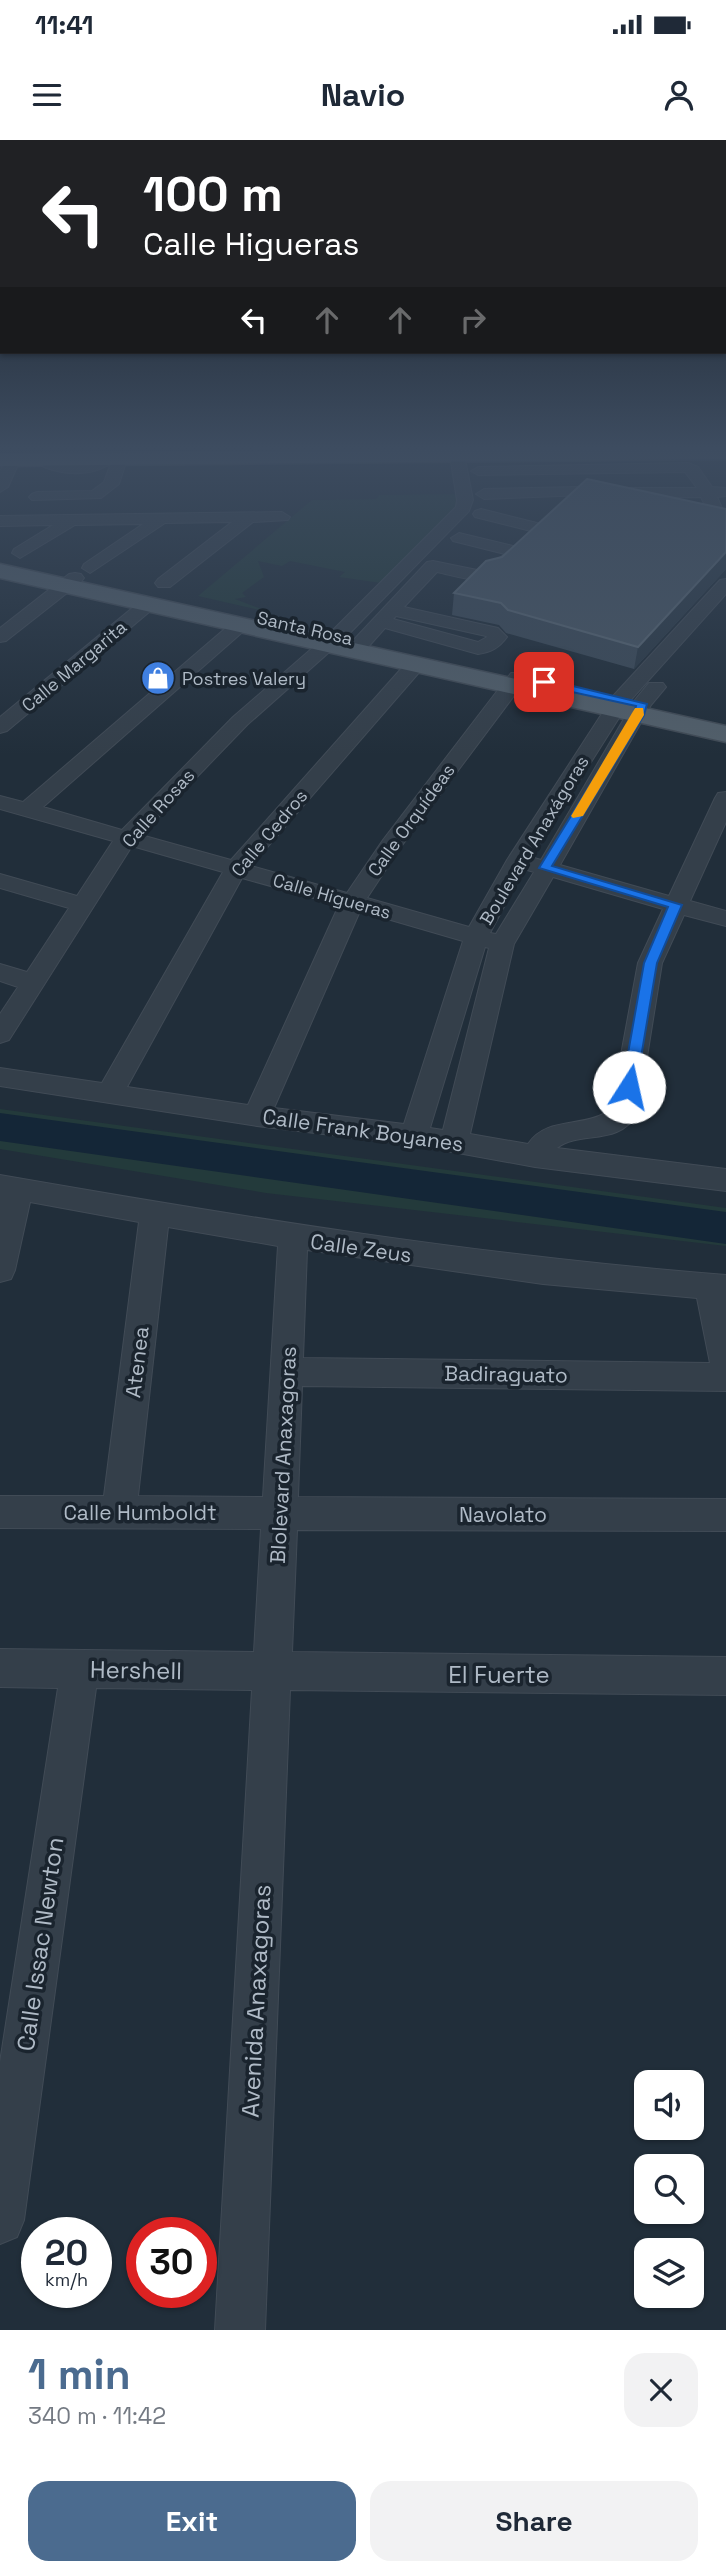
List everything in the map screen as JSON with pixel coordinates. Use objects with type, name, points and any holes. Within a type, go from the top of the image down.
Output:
[{"type":"main road","name":"Santa Rosa","points":[[10,557],[77,578],[345,643]]},
{"type":"main road","points":[[0,571],[77,578],[148,604],[240,625],[345,643],[629,707],[726,734]]},
{"type":"main road","points":[[345,643],[415,665],[514,682]]},
{"type":"main road","points":[[629,707],[726,722]]},
{"type":"street","points":[[0,637],[115,551]]},
{"type":"street","points":[[164,583],[204,551]]},
{"type":"street","name":"Calle Rosas","points":[[0,1034],[127,837],[240,721],[345,643],[424,551]]},
{"type":"street","points":[[345,643],[387,616],[446,551]]},
{"type":"street","points":[[433,566],[483,576],[492,573],[515,551]]},
{"type":"street","name":"Boulevard Anaxágoras","points":[[414,1135],[476,936],[518,860],[629,707],[722,604],[726,584]]},
{"type":"street","name":"Calle Margarita","points":[[0,727],[148,604]]},
{"type":"street","points":[[387,616],[492,632],[498,636],[487,647],[478,648],[387,616]]},
{"type":"street","points":[[27,810],[240,625]]},
{"type":"street","name":"Calle Cedros","points":[[110,1093],[236,869],[415,665]]},
{"type":"street","name":"Calle Orquídeas","points":[[257,1116],[352,903],[391,845],[514,682]]},
{"type":"street","name":"Boulevard Anaxágoras","points":[[454,1142],[502,944],[629,707]]},
{"type":"street","points":[[535,1156],[541,1142],[554,1135],[601,1129],[615,1123],[624,1112],[650,963],[726,798]]},
{"type":"street","name":"Calle Higueras","points":[[0,803],[502,944]]},
{"type":"street","points":[[518,860],[726,919]]},
{"type":"street","points":[[0,881],[83,905]]},
{"type":"street","points":[[0,972],[33,983]]},
{"type":"street","name":"Calle Frank Boyanes","points":[[0,1077],[257,1116],[414,1135],[535,1156],[726,1180]]},
{"type":"street","points":[[0,1270],[9,1187]]},
{"type":"street","name":"Calle Zeus","points":[[9,1187],[293,1238],[463,1262],[718,1287]]},
{"type":"street","name":"Atenea","points":[[119,1512],[155,1213]]},
{"type":"street","name":"Blolevard Anaxagoras","points":[[272,1672],[293,1238]]},
{"type":"street","points":[[718,1287],[726,1363]]},
{"type":"street","name":"Badiraguato","points":[[287,1372],[726,1377]]},
{"type":"street","name":"Calle Humboldt","points":[[0,1511],[280,1513]]},
{"type":"street","name":"Navolato","points":[[280,1513],[726,1515]]},
{"type":"street","name":"Hershell","points":[[0,1668],[272,1672]]},
{"type":"street","name":"Calle Issac Newton","points":[[0,2220],[80,1668]]},
{"type":"street","name":"El Fuerte","points":[[272,1672],[726,1676]]},
{"type":"street","name":"Avenida Anaxagoras","points":[[240,2330],[272,1672]]},
{"type":"green space","points":[[251,551],[418,551],[388,584],[339,577],[345,572],[290,561],[282,566],[258,561],[264,577],[242,593],[246,597],[235,599],[272,613],[198,596]]},
{"type":"green space","points":[[0,1109],[726,1208],[726,1246],[266,1193],[0,1149]]},
{"type":"building","points":[[508,551],[726,551],[638,647],[508,610],[501,603],[454,593],[486,561],[502,557]]},
{"type":"waterway","points":[[0,1127],[726,1228]]},
{"type":"slow traffic","points":[[577,816],[639,710]]},
{"type":"place","name":"Postres Valery","points":[[158,678]]},
{"type":"route","points":[[544,682],[642,704],[638,715],[545,868],[675,905],[650,963],[629,1087]]}]
